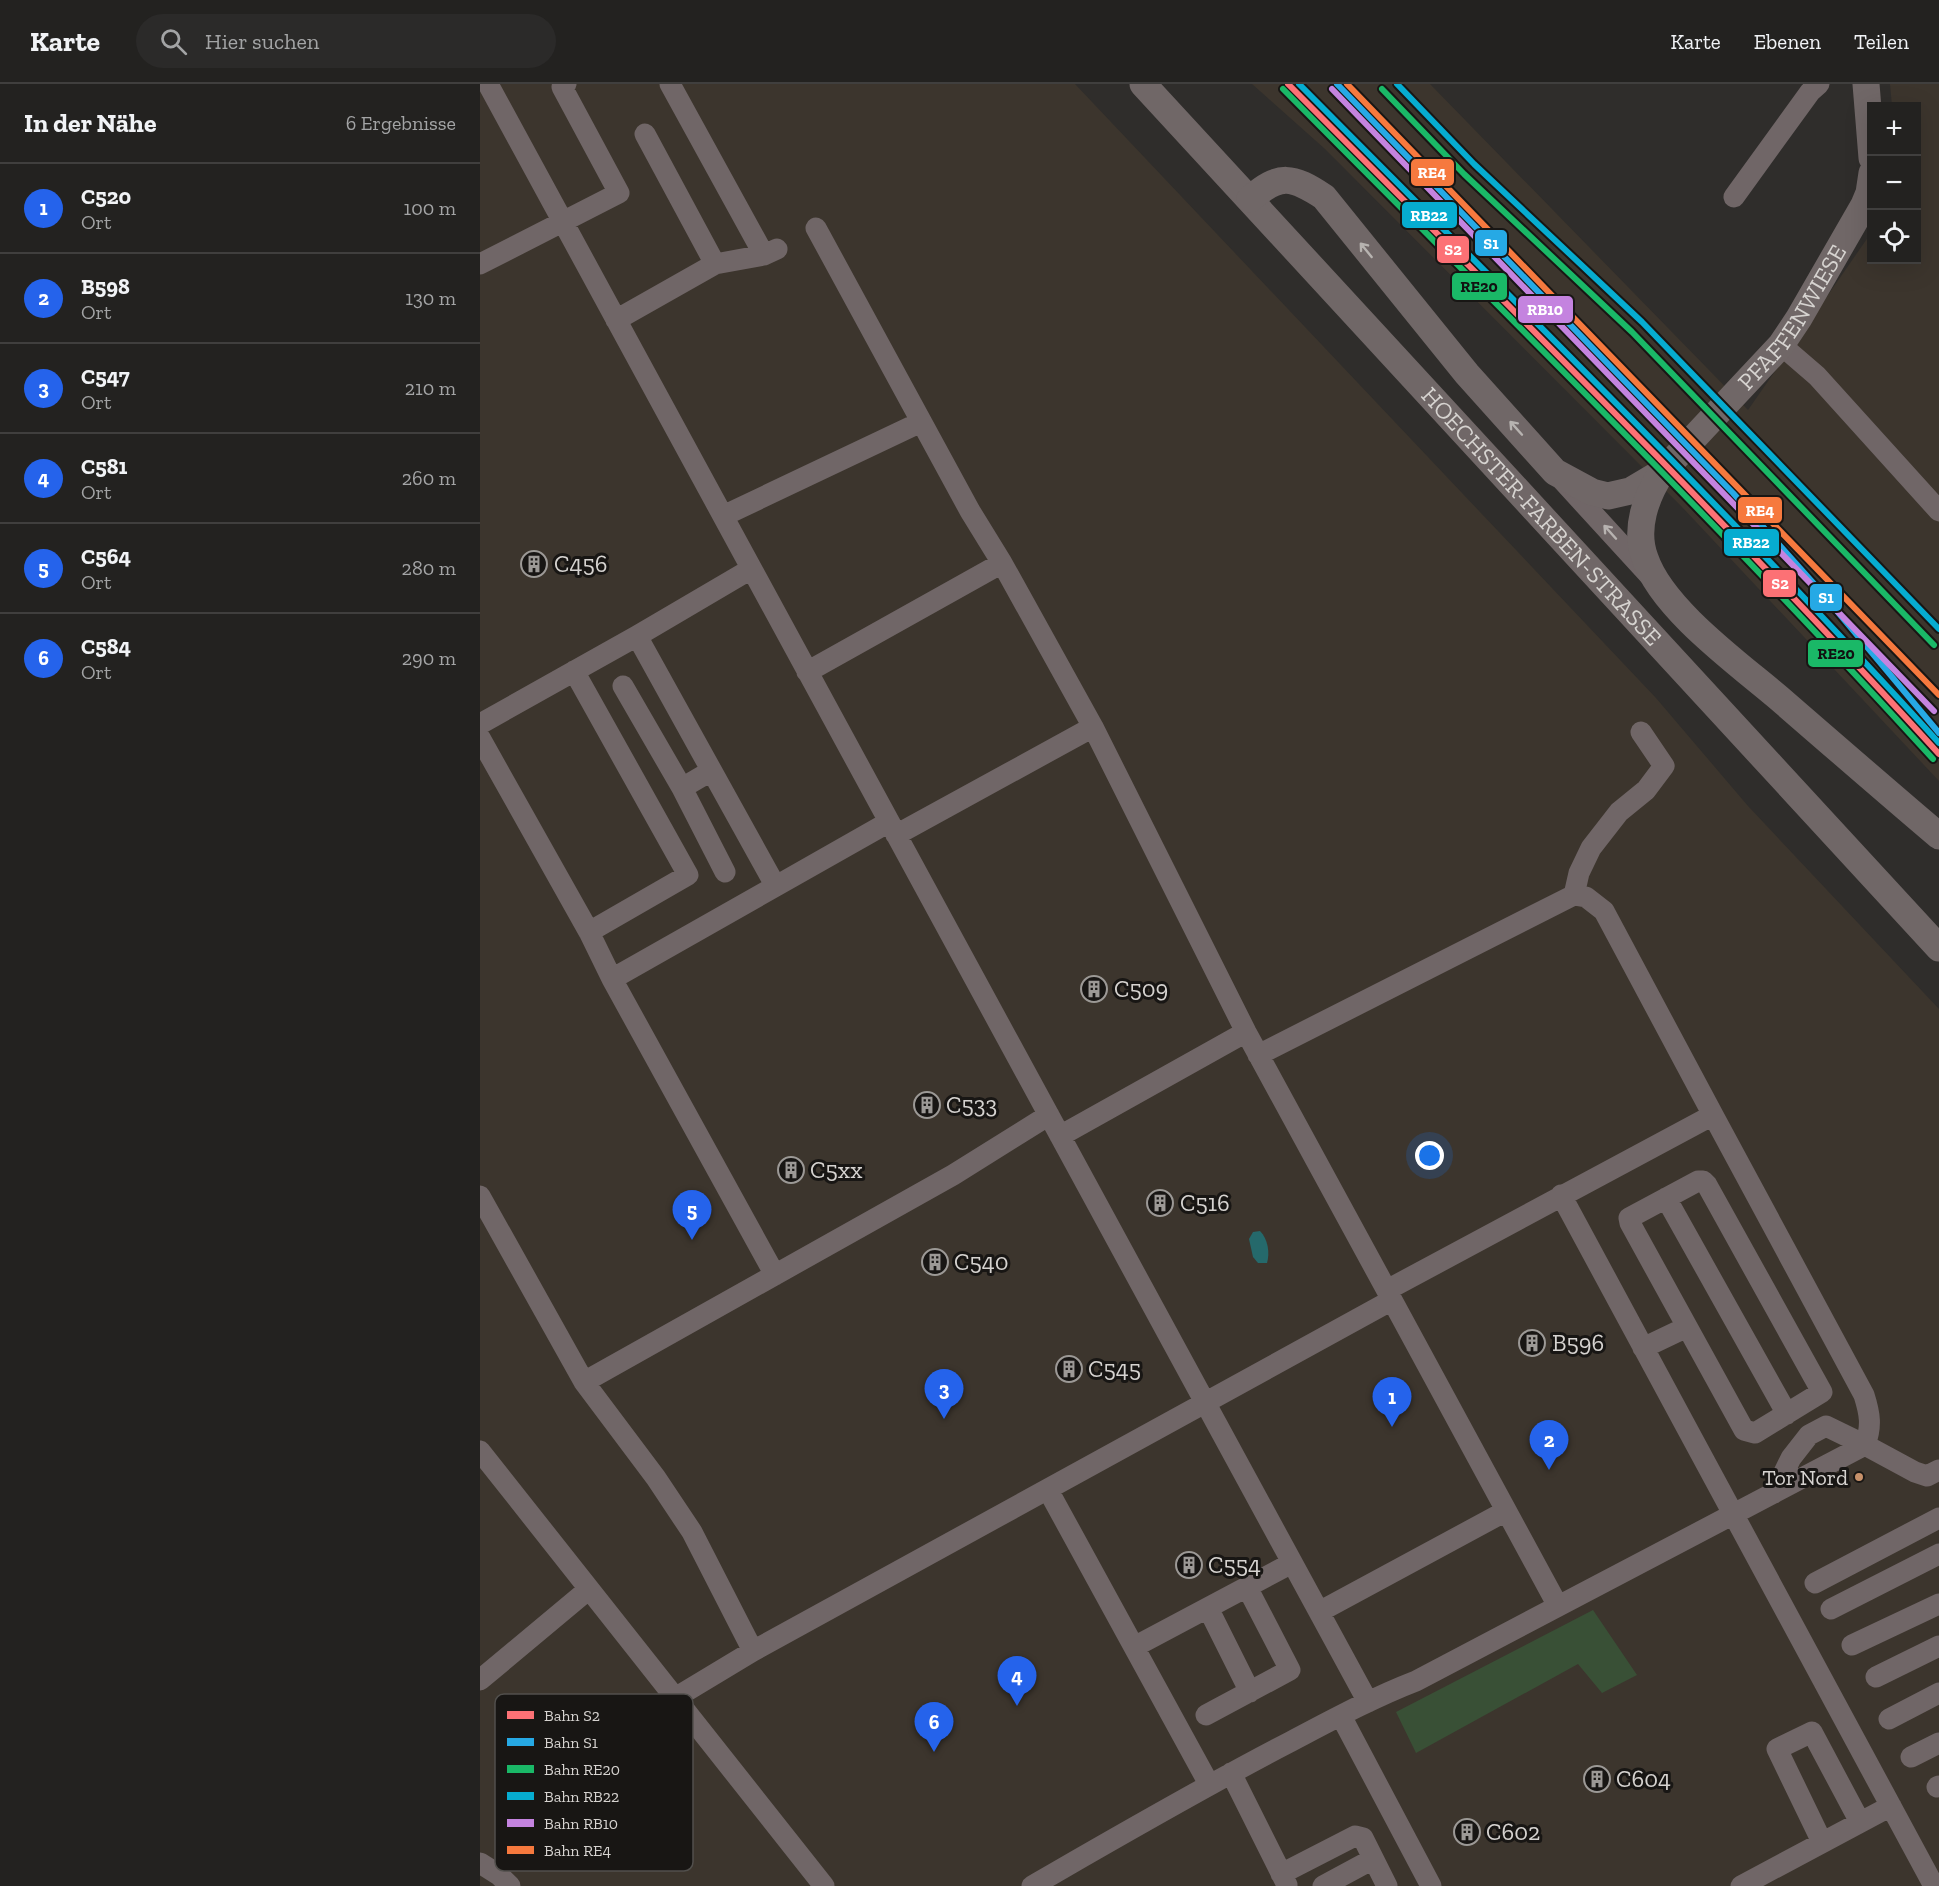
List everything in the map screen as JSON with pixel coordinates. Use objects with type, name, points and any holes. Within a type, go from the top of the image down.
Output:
[{"type":"main road","name":"HOECHSTER-FARBEN-STRASSE","points":[[1143,84],[1939,948]]},
{"type":"main road","points":[[1866,84],[1872,156]]},
{"type":"main road","points":[[1250,199],[1266,184],[1281,181],[1293,181],[1307,186],[1324,197],[1467,374],[1555,472],[1600,495],[1617,496],[1644,492]]},
{"type":"main road","name":"PFAFFENWIESE","points":[[1867,198],[1799,318],[1781,345],[1644,492],[1642,548],[1649,568],[1664,591],[1707,636],[1939,836]]},
{"type":"street","points":[[488,84],[1368,1702]]},
{"type":"street","points":[[480,264],[619,193],[562,87],[566,84]]},
{"type":"street","points":[[616,320],[715,264],[771,252],[670,84]]},
{"type":"street","points":[[1734,196],[1810,92],[1819,84]]},
{"type":"street","points":[[645,134],[715,264]]},
{"type":"street","points":[[816,228],[970,511],[1002,562],[1093,727],[1258,1055],[1558,1606]]},
{"type":"street","points":[[1781,345],[1817,376],[1939,512]]},
{"type":"street","points":[[723,516],[921,422]]},
{"type":"street","points":[[1555,472],[1664,591]]},
{"type":"street","points":[[807,672],[1002,562]]},
{"type":"street","points":[[480,724],[751,569]]},
{"type":"street","points":[[637,636],[775,885]]},
{"type":"street","points":[[574,671],[688,875],[589,932]]},
{"type":"street","points":[[623,686],[682,788],[724,873]]},
{"type":"street","points":[[612,979],[775,885],[1093,727]]},
{"type":"street","points":[[1574,895],[1579,873],[1591,848],[1619,812],[1646,790],[1664,766],[1641,732]]},
{"type":"street","points":[[480,738],[589,932],[612,979],[775,1275]]},
{"type":"street","points":[[682,788],[711,771]]},
{"type":"street","points":[[1032,1886],[1209,1784],[1368,1702],[1416,1681],[1865,1445],[1870,1430],[1869,1410],[1864,1395],[1604,911],[1586,897],[1574,895],[1258,1055]]},
{"type":"street","points":[[1060,1136],[1246,1032]]},
{"type":"street","points":[[584,1382],[952,1174],[1049,1115]]},
{"type":"street","points":[[682,1694],[753,1651],[1206,1404],[1561,1195],[1713,1115]]},
{"type":"street","points":[[1698,1181],[1703,1181],[1707,1185],[1822,1392],[1755,1433],[1744,1430],[1630,1223],[1629,1218],[1666,1198],[1698,1181]]},
{"type":"street","points":[[1561,1195],[1934,1886]]},
{"type":"street","points":[[480,1196],[584,1382],[656,1478],[692,1532],[753,1651]]},
{"type":"street","points":[[1666,1198],[1787,1414]]},
{"type":"street","points":[[1646,1354],[1690,1332]]},
{"type":"street","points":[[1774,1493],[1791,1458],[1809,1435],[1826,1426],[1915,1472],[1927,1476],[1939,1470]]},
{"type":"street","points":[[480,1451],[672,1694]]},
{"type":"street","points":[[1048,1490],[1209,1784]]},
{"type":"street","points":[[1319,1612],[1506,1511]]},
{"type":"street","points":[[1815,1583],[1939,1518]]},
{"type":"street","points":[[1831,1609],[1939,1554]]},
{"type":"street","points":[[1134,1647],[1292,1563]]},
{"type":"street","points":[[1206,1715],[1290,1670],[1247,1587]]},
{"type":"street","points":[[480,1680],[589,1589]]},
{"type":"street","points":[[1852,1645],[1939,1604]]},
{"type":"street","points":[[1208,1608],[1250,1692]]},
{"type":"street","points":[[1876,1677],[1939,1646]]},
{"type":"street","points":[[1889,1719],[1939,1693]]},
{"type":"street","points":[[1341,1716],[1431,1886]]},
{"type":"street","points":[[693,1721],[824,1886]]},
{"type":"street","points":[[1822,1842],[1777,1749],[1812,1732],[1860,1822]]},
{"type":"street","points":[[1911,1756],[1939,1743]]},
{"type":"street","points":[[1231,1773],[1285,1880],[1355,1836],[1363,1839],[1387,1886]]},
{"type":"street","points":[[1741,1886],[1891,1806]]},
{"type":"street","points":[[1323,1886],[1373,1859]]},
{"type":"street","points":[[480,1863],[499,1875],[510,1886]]},
{"type":"shaded area","points":[[480,84],[1075,84],[1656,698],[1748,806],[1939,1009],[1939,1886],[480,1886]]},
{"type":"shaded area","points":[[1252,84],[1430,84],[1748,410],[1867,239],[1867,264],[1921,264],[1921,102],[1892,102],[1890,84],[1939,84],[1939,781],[1682,507],[1325,149]]},
{"type":"green space","points":[[1593,1610],[1637,1675],[1602,1693],[1578,1664],[1416,1753],[1396,1712]]},
{"type":"water","points":[[1260,1231],[1268,1246],[1267,1263],[1258,1263],[1253,1257],[1249,1239],[1253,1232]]},
{"type":"rail line","name":"S2","points":[[1288,84],[1699,499],[1939,754]]},
{"type":"rail line","name":"RB22","points":[[1299,84],[1703,492],[1939,743]]},
{"type":"rail line","name":"S1","points":[[1337,84],[1733,493],[1816,586],[1939,733]]},
{"type":"rail line","name":"RE4","points":[[1347,84],[1939,695]]},
{"type":"rail line","name":"RB22","points":[[1397,84],[1474,164],[1642,322],[1939,629]]},
{"type":"rail line","name":"RE20","points":[[1283,89],[1693,504],[1933,759]]},
{"type":"rail line","name":"RB10","points":[[1332,89],[1934,711]]},
{"type":"rail line","name":"RE20","points":[[1382,89],[1464,174],[1632,332],[1934,645]]},
{"type":"place","name":"C456","points":[[534,564]]},
{"type":"place","name":"C509","points":[[1094,989]]},
{"type":"place","name":"C533","points":[[927,1105]]},
{"type":"place","name":"C5xx","points":[[791,1170]]},
{"type":"place","name":"C516","points":[[1160,1203]]},
{"type":"place","name":"C564","points":[[692,1240]]},
{"type":"place","name":"C540","points":[[935,1262]]},
{"type":"place","name":"B596","points":[[1532,1343]]},
{"type":"place","name":"C545","points":[[1069,1369]]},
{"type":"place","name":"C547","points":[[944,1419]]},
{"type":"place","name":"C520","points":[[1392,1427]]},
{"type":"place","name":"B598","points":[[1549,1470]]},
{"type":"place","name":"Tor Nord","points":[[1859,1477]]},
{"type":"place","name":"C554","points":[[1189,1565]]},
{"type":"place","name":"C581","points":[[1017,1706]]},
{"type":"place","name":"C584","points":[[934,1752]]},
{"type":"place","name":"C604","points":[[1597,1779]]},
{"type":"place","name":"C602","points":[[1467,1832]]}]
